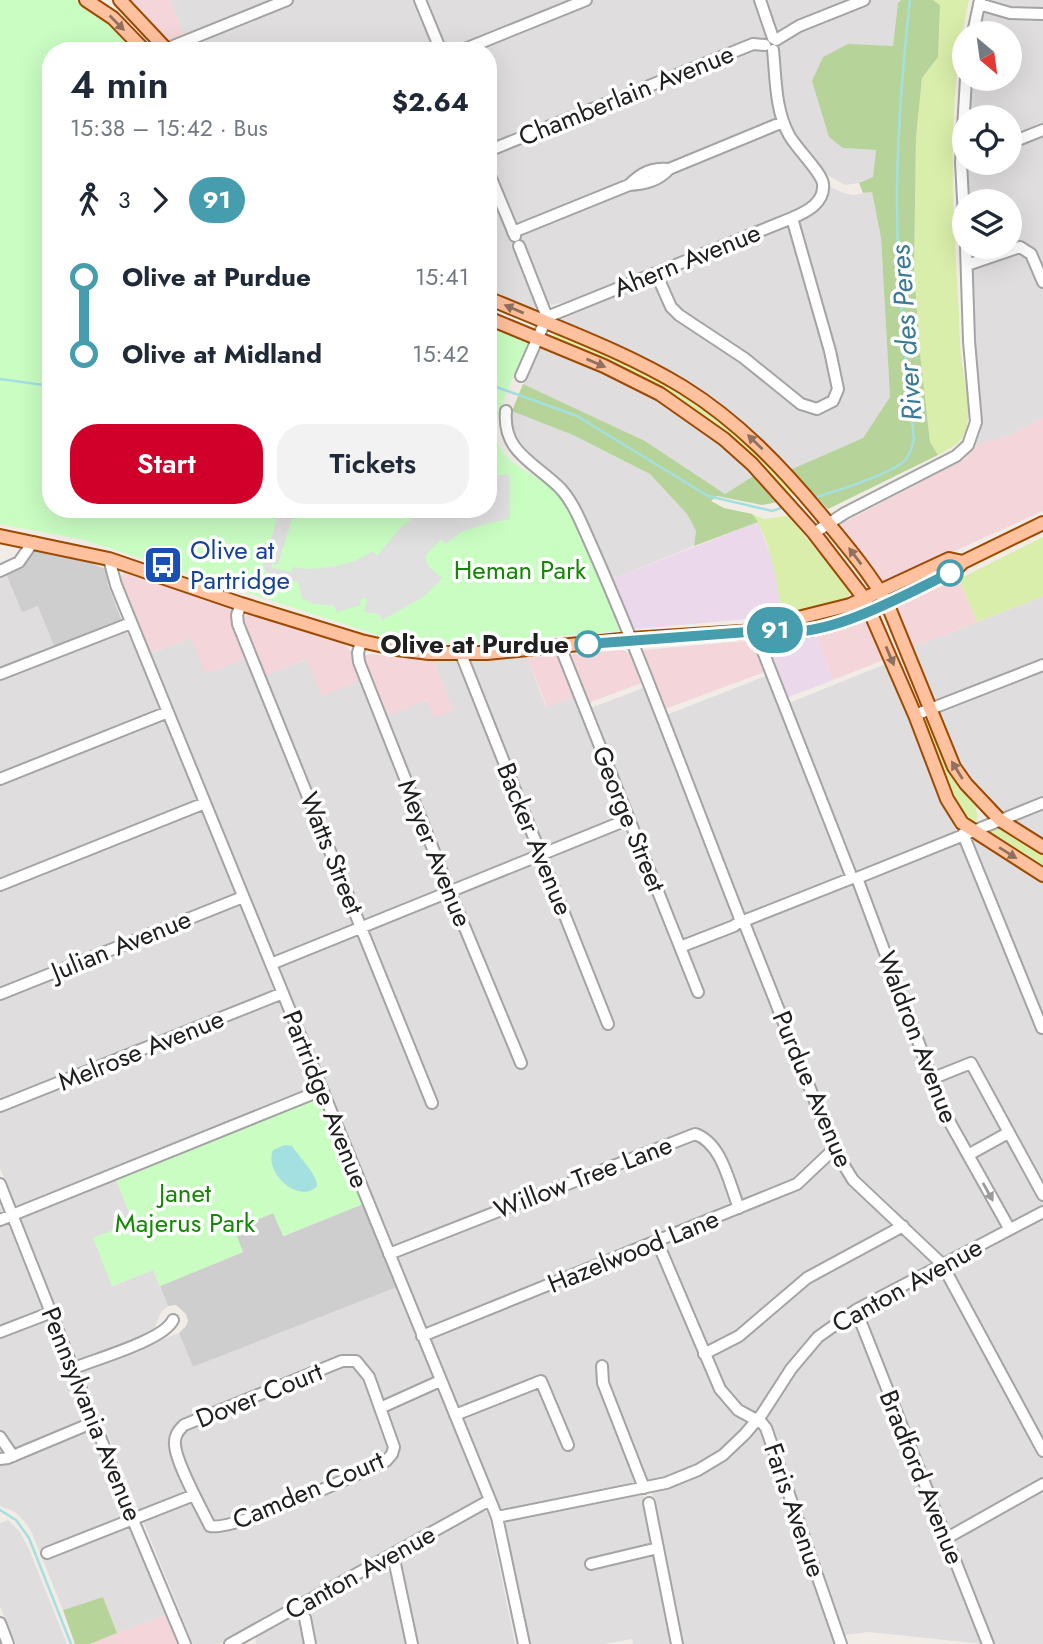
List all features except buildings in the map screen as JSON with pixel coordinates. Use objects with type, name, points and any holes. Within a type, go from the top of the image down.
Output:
[{"type":"main road","points":[[86,0],[113,18],[136,42]]},
{"type":"main road","points":[[120,0],[158,42]]},
{"type":"main road","points":[[497,301],[546,319],[684,388],[744,432],[802,491],[880,591],[954,767],[966,784],[1000,820],[1043,846]]},
{"type":"main road","points":[[497,322],[604,366],[660,394],[724,439],[783,496],[802,517],[871,610],[947,799],[968,832],[1043,875]]},
{"type":"main road","points":[[0,536],[109,559],[241,604],[361,640],[397,649],[461,654],[755,631],[774,630],[789,633],[818,628],[887,603],[1043,523]]},
{"type":"main road","points":[[774,630],[786,621],[833,611],[949,559],[963,562]]},
{"type":"street","points":[[185,42],[287,0]]},
{"type":"street","points":[[420,0],[437,42]]},
{"type":"street","points":[[482,42],[586,0]]},
{"type":"street","points":[[516,239],[629,185],[643,184],[662,176],[669,169],[783,122],[776,94],[772,43],[760,0]]},
{"type":"street","name":"Chamberlain Avenue","points":[[497,146],[753,44],[772,43],[799,26],[864,0]]},
{"type":"street","points":[[975,21],[980,2],[1010,13],[1043,14]]},
{"type":"street","name":"Ahern Avenue","points":[[546,319],[811,209],[821,195],[821,179],[799,151],[783,122]]},
{"type":"street","points":[[1022,139],[1043,130]]},
{"type":"street","points":[[497,193],[546,319],[521,376]]},
{"type":"street","points":[[656,273],[671,307],[679,315],[744,358],[800,404],[813,409],[827,406],[833,401],[838,389],[831,351],[792,218]]},
{"type":"street","points":[[967,265],[1020,247],[1031,254],[1043,282]]},
{"type":"street","points":[[814,533],[828,523],[956,456],[972,438],[977,414],[969,341],[967,259]]},
{"type":"street","name":"Purdue Avenue","points":[[506,411],[505,424],[514,447],[560,489],[574,508],[631,639],[834,1149],[853,1180],[942,1264],[1043,1451]]},
{"type":"street","points":[[0,571],[19,562],[33,542]]},
{"type":"street","name":"Partridge Avenue","points":[[109,559],[116,585],[167,712],[497,1517],[524,1644]]},
{"type":"street","name":"Watts Street","points":[[241,604],[237,615],[238,624],[432,1103]]},
{"type":"street","points":[[0,674],[131,623]]},
{"type":"street","name":"Waldron Avenue","points":[[755,631],[854,878],[939,1103],[1009,1228]]},
{"type":"street","name":"Meyer Avenue","points":[[361,640],[359,662],[521,1063]]},
{"type":"street","name":"George Street","points":[[560,646],[698,992]]},
{"type":"street","name":"Backer Avenue","points":[[461,654],[608,1024]]},
{"type":"street","points":[[915,715],[1043,665]]},
{"type":"street","points":[[0,779],[167,712]]},
{"type":"street","points":[[0,885],[205,803]]},
{"type":"street","points":[[680,947],[1043,803]]},
{"type":"street","points":[[271,964],[629,819]]},
{"type":"street","points":[[968,832],[1042,1028]]},
{"type":"street","name":"Julian Avenue","points":[[0,994],[243,897]]},
{"type":"street","name":"Melrose Avenue","points":[[0,1106],[283,993]]},
{"type":"street","points":[[931,1079],[971,1063],[1043,1195]]},
{"type":"street","points":[[0,1220],[322,1090]]},
{"type":"street","name":"Willow Tree Lane","points":[[389,1254],[695,1133],[704,1137],[716,1151],[739,1208]]},
{"type":"street","points":[[968,1155],[1008,1133]]},
{"type":"street","name":"Hazelwood Lane","points":[[422,1336],[797,1184],[834,1149]]},
{"type":"street","name":"Pennsylvania Avenue","points":[[0,1184],[133,1520],[186,1644]]},
{"type":"street","name":"Canton Avenue","points":[[497,1517],[666,1483],[698,1470],[735,1445],[757,1421],[807,1348],[829,1328],[856,1310],[1043,1212]]},
{"type":"street","points":[[704,1354],[739,1336],[807,1278],[903,1226]]},
{"type":"street","name":"Faris Avenue","points":[[657,1241],[715,1379],[731,1404],[766,1429],[841,1644]]},
{"type":"street","name":"Bradford Avenue","points":[[856,1310],[988,1644]]},
{"type":"street","points":[[0,1332],[52,1312]]},
{"type":"street","points":[[74,1368],[156,1336],[171,1325],[173,1320]]},
{"type":"street","name":"Dover Court","points":[[194,1495],[174,1447],[175,1437],[184,1425],[342,1361],[356,1361],[360,1364],[369,1377],[380,1408]]},
{"type":"street","points":[[602,1366],[603,1383],[644,1488]]},
{"type":"street","points":[[380,1408],[440,1381]]},
{"type":"street","points":[[455,1415],[541,1381],[568,1445]]},
{"type":"street","name":"Camden Court","points":[[194,1495],[210,1526],[224,1526],[290,1502],[386,1461],[394,1447],[380,1408]]},
{"type":"street","points":[[0,1459],[94,1423]]},
{"type":"street","points":[[0,1437],[13,1456]]},
{"type":"street","points":[[947,1538],[1043,1484]]},
{"type":"street","points":[[47,1553],[194,1495]]},
{"type":"street","name":"Canton Avenue","points":[[230,1644],[490,1500]]},
{"type":"street","points":[[649,1503],[677,1644]]},
{"type":"street","points":[[591,1563],[658,1548]]},
{"type":"street","points":[[395,1564],[412,1644]]},
{"type":"street","points":[[305,1618],[310,1644]]},
{"type":"street","points":[[0,1623],[8,1644]]},
{"type":"shaded area","points":[[127,0],[170,0],[184,35],[166,41]]},
{"type":"shaded area","points":[[170,0],[901,0],[898,3],[893,46],[848,45],[823,57],[844,148],[876,150],[873,177],[845,185],[826,174],[817,180],[817,196],[801,210],[566,302],[527,309],[497,297],[497,42],[187,42]]},
{"type":"shaded area","points":[[985,0],[1043,0],[1043,418],[1003,438],[976,444],[982,411],[974,336],[971,259],[1022,259],[1022,189],[968,189],[968,175],[1022,175],[1022,105],[971,105],[973,91],[1022,91],[1022,21],[981,21]]},
{"type":"shaded area","points":[[829,186],[853,195],[872,192],[881,238],[890,397],[863,438],[790,470],[746,428],[561,322],[565,316],[800,220],[823,203]]},
{"type":"shaded area","points":[[545,347],[668,406],[716,440],[755,475],[725,494],[645,441],[523,384],[539,350]]},
{"type":"shaded area","points":[[512,410],[573,435],[650,474],[687,514],[696,531],[694,546],[610,580],[575,498],[565,485],[529,456],[522,447],[512,425]]},
{"type":"shaded area","points":[[1043,418],[1043,511],[882,584],[841,524],[965,459],[976,444],[1003,438]]},
{"type":"shaded area","points":[[497,475],[509,475],[510,519],[463,531],[445,544],[441,539],[425,556],[428,566],[442,578],[425,596],[382,620],[379,614],[364,612],[367,600],[364,598],[359,600],[361,605],[337,612],[334,606],[302,599],[298,582],[274,577],[263,566],[277,518],[292,518],[278,564],[272,564],[272,568],[291,572],[293,567],[311,569],[336,566],[355,561],[373,551],[377,556],[402,526],[414,518],[497,518]]},
{"type":"shaded area","points":[[758,522],[774,565],[782,616],[634,629],[630,626],[610,580]]},
{"type":"shaded area","points":[[36,551],[88,562],[106,569],[108,585],[122,621],[55,648],[38,606],[22,612],[6,573]]},
{"type":"shaded area","points":[[6,573],[38,606],[126,630],[139,658],[191,638],[247,658],[256,679],[307,659],[453,710],[434,661],[527,657],[546,707],[575,696],[697,997],[702,995],[588,709],[643,688],[656,719],[766,676],[779,707],[888,663],[960,841],[976,839],[1043,881],[1043,1205],[849,1309],[816,1331],[739,1434],[716,1455],[679,1475],[613,1490],[500,1508],[496,1504],[227,848],[218,851],[313,1087],[115,1177],[133,1222],[113,1286],[153,1270],[168,1306],[161,1312],[154,1329],[159,1341],[179,1333],[193,1367],[397,1287],[482,1495],[477,1503],[219,1644],[193,1644],[0,1168],[0,575]]},
{"type":"shaded area","points":[[125,573],[229,607],[247,658],[206,674],[191,638],[148,654],[118,578]]},
{"type":"shaded area","points":[[957,575],[977,622],[909,649],[893,610],[895,604]]},
{"type":"shaded area","points":[[1043,596],[1043,842],[995,810],[965,778],[909,649]]},
{"type":"shaded area","points":[[247,615],[346,645],[361,680],[322,696],[306,659],[265,676],[243,621]]},
{"type":"shaded area","points":[[867,617],[886,659],[833,680],[815,633]]},
{"type":"shaded area","points":[[815,633],[833,680],[786,698],[768,645],[778,639]]},
{"type":"shaded area","points":[[747,641],[753,645],[765,672],[662,710],[640,653],[644,650]]},
{"type":"shaded area","points":[[623,650],[629,653],[641,683],[586,704],[568,657],[572,654]]},
{"type":"shaded area","points":[[370,654],[434,661],[453,710],[434,718],[426,700],[385,717],[363,661],[365,656]]},
{"type":"shaded area","points":[[557,656],[575,696],[547,707],[527,657]]},
{"type":"shaded area","points":[[363,1204],[397,1287],[193,1367],[179,1333],[188,1321],[186,1314],[176,1305],[168,1306],[160,1286],[243,1252],[233,1229],[274,1213],[284,1236]]},
{"type":"shaded area","points":[[0,1205],[166,1615],[117,1633],[103,1597],[63,1610],[26,1523],[15,1512],[0,1506]]},
{"type":"shaded area","points":[[1043,1217],[1043,1644],[992,1644],[863,1315]]},
{"type":"shaded area","points":[[848,1320],[856,1320],[983,1644],[869,1632],[834,1636],[837,1644],[681,1644],[652,1492],[695,1477],[743,1444],[814,1347]]},
{"type":"shaded area","points":[[643,1493],[671,1644],[633,1644],[632,1639],[604,1644],[529,1644],[505,1522]]},
{"type":"shaded area","points":[[485,1510],[489,1516],[515,1644],[256,1644],[255,1635]]},
{"type":"shaded area","points":[[8,1520],[20,1532],[29,1549],[67,1644],[16,1644],[0,1606],[0,1523]]},
{"type":"shaded area","points":[[166,1615],[178,1644],[90,1644],[117,1633]]},
{"type":"green space","name":"Heman Park","points":[[0,0],[76,0],[103,14],[129,42],[42,42],[42,518],[497,518],[497,437],[506,456],[554,489],[571,510],[587,543],[620,631],[460,644],[410,641],[378,635],[84,540],[0,524]]},
{"type":"green space","points":[[901,0],[933,0],[940,5],[938,57],[922,78],[916,137],[914,270],[930,442],[938,455],[828,509],[790,470],[863,438],[890,397],[881,238],[872,192],[863,193],[859,183],[873,177],[876,150],[843,148],[829,137],[812,81],[823,57],[848,44],[893,46],[898,3]]},
{"type":"green space","points":[[933,0],[969,0],[965,21],[952,21],[952,91],[955,91],[955,105],[952,105],[952,259],[956,259],[961,357],[968,418],[960,440],[938,455],[930,442],[914,270],[916,137],[922,78],[938,57],[940,5]]},
{"type":"green space","name":"Heman Park","points":[[497,327],[529,341],[497,427]]},
{"type":"green space","points":[[556,332],[654,378],[701,405],[744,439],[796,493],[789,496],[722,433],[551,338]]},
{"type":"green space","points":[[523,384],[645,441],[725,494],[755,475],[779,502],[762,505],[717,496],[711,501],[724,508],[752,514],[758,522],[694,546],[696,531],[687,514],[650,474],[573,435],[512,411]]},
{"type":"green space","points":[[752,514],[764,519],[788,516],[846,585],[850,592],[847,598],[820,607],[782,614],[769,549]]},
{"type":"green space","points":[[1043,537],[1043,596],[977,622],[959,579]]},
{"type":"green space","points":[[922,721],[929,721],[950,771],[975,805],[978,817],[975,823],[971,823],[957,809]]},
{"type":"green space","points":[[998,826],[1043,851],[1043,870],[986,833]]},
{"type":"green space","name":"Janet Majerus Park","points":[[314,1098],[320,1100],[363,1204],[283,1236],[273,1213],[234,1229],[243,1252],[160,1286],[153,1270],[112,1286],[93,1238],[133,1222],[115,1177]]},
{"type":"green space","points":[[103,1597],[117,1633],[90,1644],[75,1644],[63,1610]]},
{"type":"water","points":[[285,1145],[292,1146],[314,1176],[317,1186],[310,1191],[293,1189],[278,1177],[273,1168],[273,1150]]},
{"type":"waterway","name":"River des Peres","points":[[813,498],[890,470],[906,459],[914,439],[902,313],[897,219],[900,117],[910,0]]},
{"type":"waterway","name":"River des Peres","points":[[0,379],[42,385]]},
{"type":"waterway","name":"River des Peres","points":[[497,387],[577,416],[708,496],[772,511],[784,507]]},
{"type":"waterway","points":[[0,1510],[16,1520],[29,1538],[71,1644]]},
{"type":"bus line","name":"91","points":[[588,644],[774,630],[789,633],[818,628],[871,610],[950,573]]},
{"type":"place","name":"Olive at Partridge","points":[[163,565]]},
{"type":"place","name":"Olive at Purdue","points":[[588,644]]}]
